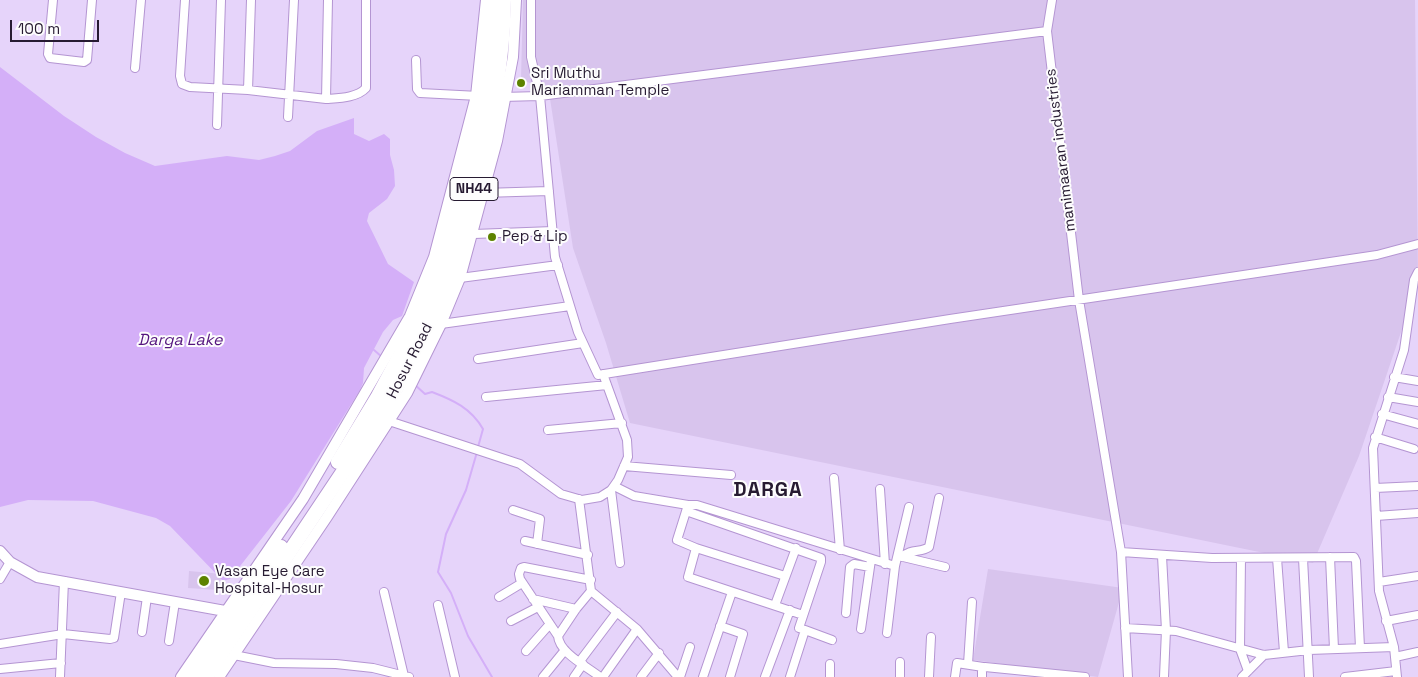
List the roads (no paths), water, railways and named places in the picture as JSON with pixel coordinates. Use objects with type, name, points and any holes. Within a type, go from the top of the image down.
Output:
[{"type":"highway","name":"Hosur Road","points":[[491,96],[493,0]]},
{"type":"highway","name":"Hosur Road","points":[[206,677],[229,643],[349,446],[392,383],[445,289],[455,263],[504,35],[504,0]]},
{"type":"highway","name":"Hosur Road","points":[[193,677],[229,643]]},
{"type":"street","points":[[53,0],[48,54],[50,58],[60,61],[84,62],[87,60],[92,0]]},
{"type":"street","points":[[135,68],[141,0]]},
{"type":"street","points":[[185,0],[180,81],[182,84],[190,87],[248,90],[326,99],[345,98],[366,88],[366,0]]},
{"type":"street","points":[[217,125],[221,0]]},
{"type":"street","points":[[248,90],[251,0]]},
{"type":"street","points":[[288,117],[294,0]]},
{"type":"street","points":[[326,99],[328,0]]},
{"type":"street","points":[[181,677],[304,499],[392,383],[402,365],[441,324],[460,278],[474,234],[483,193],[491,96],[486,0]]},
{"type":"street","points":[[402,365],[410,316],[434,257],[491,96],[512,57],[516,0]]},
{"type":"street","points":[[530,0],[530,57],[540,96],[558,265],[583,343],[598,375],[790,343],[1377,255],[1418,244]]},
{"type":"street","name":"manimaaran industries","points":[[1052,0],[1047,31],[1079,300],[1120,552],[1128,677]]},
{"type":"street","points":[[416,60],[417,89],[420,93],[540,96],[1047,31]]},
{"type":"street","points":[[483,193],[549,190]]},
{"type":"street","points":[[474,234],[553,231]]},
{"type":"street","points":[[460,278],[558,265]]},
{"type":"street","points":[[1345,677],[1396,674],[1394,647],[1386,621],[1379,582],[1373,448],[1382,414],[1404,350],[1412,289],[1418,272]]},
{"type":"street","points":[[441,324],[570,306]]},
{"type":"street","points":[[478,359],[583,343]]},
{"type":"street","points":[[389,421],[462,447],[520,464],[561,494],[579,499],[600,497],[612,488],[628,457],[627,440],[622,423],[603,374]]},
{"type":"street","points":[[1394,377],[1418,380]]},
{"type":"street","points":[[220,677],[229,643],[389,421],[392,383]]},
{"type":"street","points":[[486,397],[608,385]]},
{"type":"street","points":[[1388,397],[1418,402]]},
{"type":"street","points":[[1382,414],[1418,424]]},
{"type":"street","points":[[548,430],[622,423]]},
{"type":"street","points":[[1375,437],[1414,449]]},
{"type":"street","points":[[624,466],[731,475]]},
{"type":"street","points":[[834,478],[840,550]]},
{"type":"street","points":[[1375,488],[1418,486]]},
{"type":"street","points":[[612,488],[634,496],[687,508],[819,556],[821,560],[799,628],[832,640]]},
{"type":"street","points":[[612,488],[620,564]]},
{"type":"street","points":[[880,489],[885,564]]},
{"type":"street","points":[[900,556],[910,550],[925,550],[929,547],[939,498]]},
{"type":"street","points":[[579,499],[592,591],[637,629],[678,677],[690,647]]},
{"type":"street","points":[[687,508],[697,505],[840,550],[871,563]]},
{"type":"street","points":[[887,633],[894,566],[900,556],[909,507]]},
{"type":"street","points":[[687,508],[677,540],[696,548],[785,576]]},
{"type":"street","points":[[512,510],[540,519],[537,544]]},
{"type":"street","points":[[1376,516],[1418,514]]},
{"type":"street","points":[[525,541],[588,555]]},
{"type":"street","points":[[696,548],[688,577],[803,615]]},
{"type":"street","points":[[775,605],[796,548]]},
{"type":"street","points":[[0,551],[10,562],[37,577],[225,611]]},
{"type":"street","points":[[1120,552],[1162,556],[1355,558],[1360,648]]},
{"type":"street","points":[[900,556],[945,567]]},
{"type":"street","points":[[1162,556],[1166,630],[1164,677]]},
{"type":"street","points":[[1330,557],[1334,649]]},
{"type":"street","points":[[1241,558],[1240,649],[1245,674]]},
{"type":"street","points":[[1277,558],[1284,652]]},
{"type":"street","points":[[1303,558],[1309,677]]},
{"type":"street","points":[[0,579],[10,562]]},
{"type":"street","points":[[861,629],[871,563]]},
{"type":"street","points":[[846,613],[850,567],[854,564],[871,563],[894,566]]},
{"type":"street","points":[[591,580],[524,567],[519,574],[522,583],[558,636],[558,641],[564,650],[599,676],[637,629]]},
{"type":"street","points":[[1379,582],[1418,576]]},
{"type":"street","points":[[60,677],[64,581]]},
{"type":"street","points":[[498,597],[522,583]]},
{"type":"street","points":[[558,636],[576,609],[592,591]]},
{"type":"street","points":[[0,644],[63,634],[110,640],[114,638],[120,592]]},
{"type":"street","points":[[229,643],[274,663],[336,664],[373,668],[406,676],[384,592]]},
{"type":"street","points":[[703,677],[732,592]]},
{"type":"street","points":[[142,632],[148,597]]},
{"type":"street","points":[[169,641],[175,602]]},
{"type":"street","points":[[968,664],[972,602]]},
{"type":"street","points":[[511,621],[535,603],[576,609]]},
{"type":"street","points":[[438,605],[455,677]]},
{"type":"street","points":[[766,677],[790,610]]},
{"type":"street","points":[[574,677],[581,663],[618,612]]},
{"type":"street","points":[[1386,621],[1418,615]]},
{"type":"street","points":[[526,651],[549,625]]},
{"type":"street","points":[[720,626],[744,634],[730,677]]},
{"type":"street","points":[[1125,628],[1166,630],[1264,655],[1309,650],[1394,647]]},
{"type":"street","points":[[790,677],[805,630]]},
{"type":"street","points":[[929,677],[930,637]]},
{"type":"street","points":[[543,677],[564,650]]},
{"type":"street","points":[[1395,657],[1418,652]]},
{"type":"street","points":[[641,677],[658,653]]},
{"type":"street","points":[[1245,674],[1264,655]]},
{"type":"street","points":[[900,662],[900,677]]},
{"type":"street","points":[[0,669],[61,663]]},
{"type":"street","points":[[830,664],[830,677]]},
{"type":"street","points":[[955,677],[956,664],[1037,674],[1085,677]]},
{"type":"street","points":[[0,665],[2,677]]},
{"type":"street","points":[[373,668],[373,677]]},
{"type":"street","points":[[982,677],[983,668]]},
{"type":"water","name":"Darga Lake","points":[[0,67],[64,116],[96,137],[125,153],[155,166],[227,156],[259,160],[290,151],[317,131],[354,118],[354,134],[369,141],[384,134],[390,139],[390,155],[394,170],[395,186],[387,199],[369,213],[367,221],[388,264],[414,282],[402,316],[393,320],[383,332],[364,368],[363,383],[360,390],[291,501],[230,579],[223,581],[170,526],[156,518],[93,501],[28,500],[0,507]]},
{"type":"waterway","points":[[374,350],[382,357]]},
{"type":"waterway","points":[[414,384],[425,394],[432,392],[447,398],[473,415],[483,429],[478,447]]},
{"type":"waterway","points":[[477,452],[466,490],[446,534],[438,572],[451,593],[468,636],[492,677]]},
{"type":"place","name":"Sri Muthu Mariamman Temple","points":[[521,83]]},
{"type":"place","name":"Pep & Lip","points":[[492,237]]},
{"type":"place","name":"Vasan Eye Care Hospital-Hosur","points":[[204,581]]},
{"type":"district","name":"DARGA","points":[[768,491]]}]
